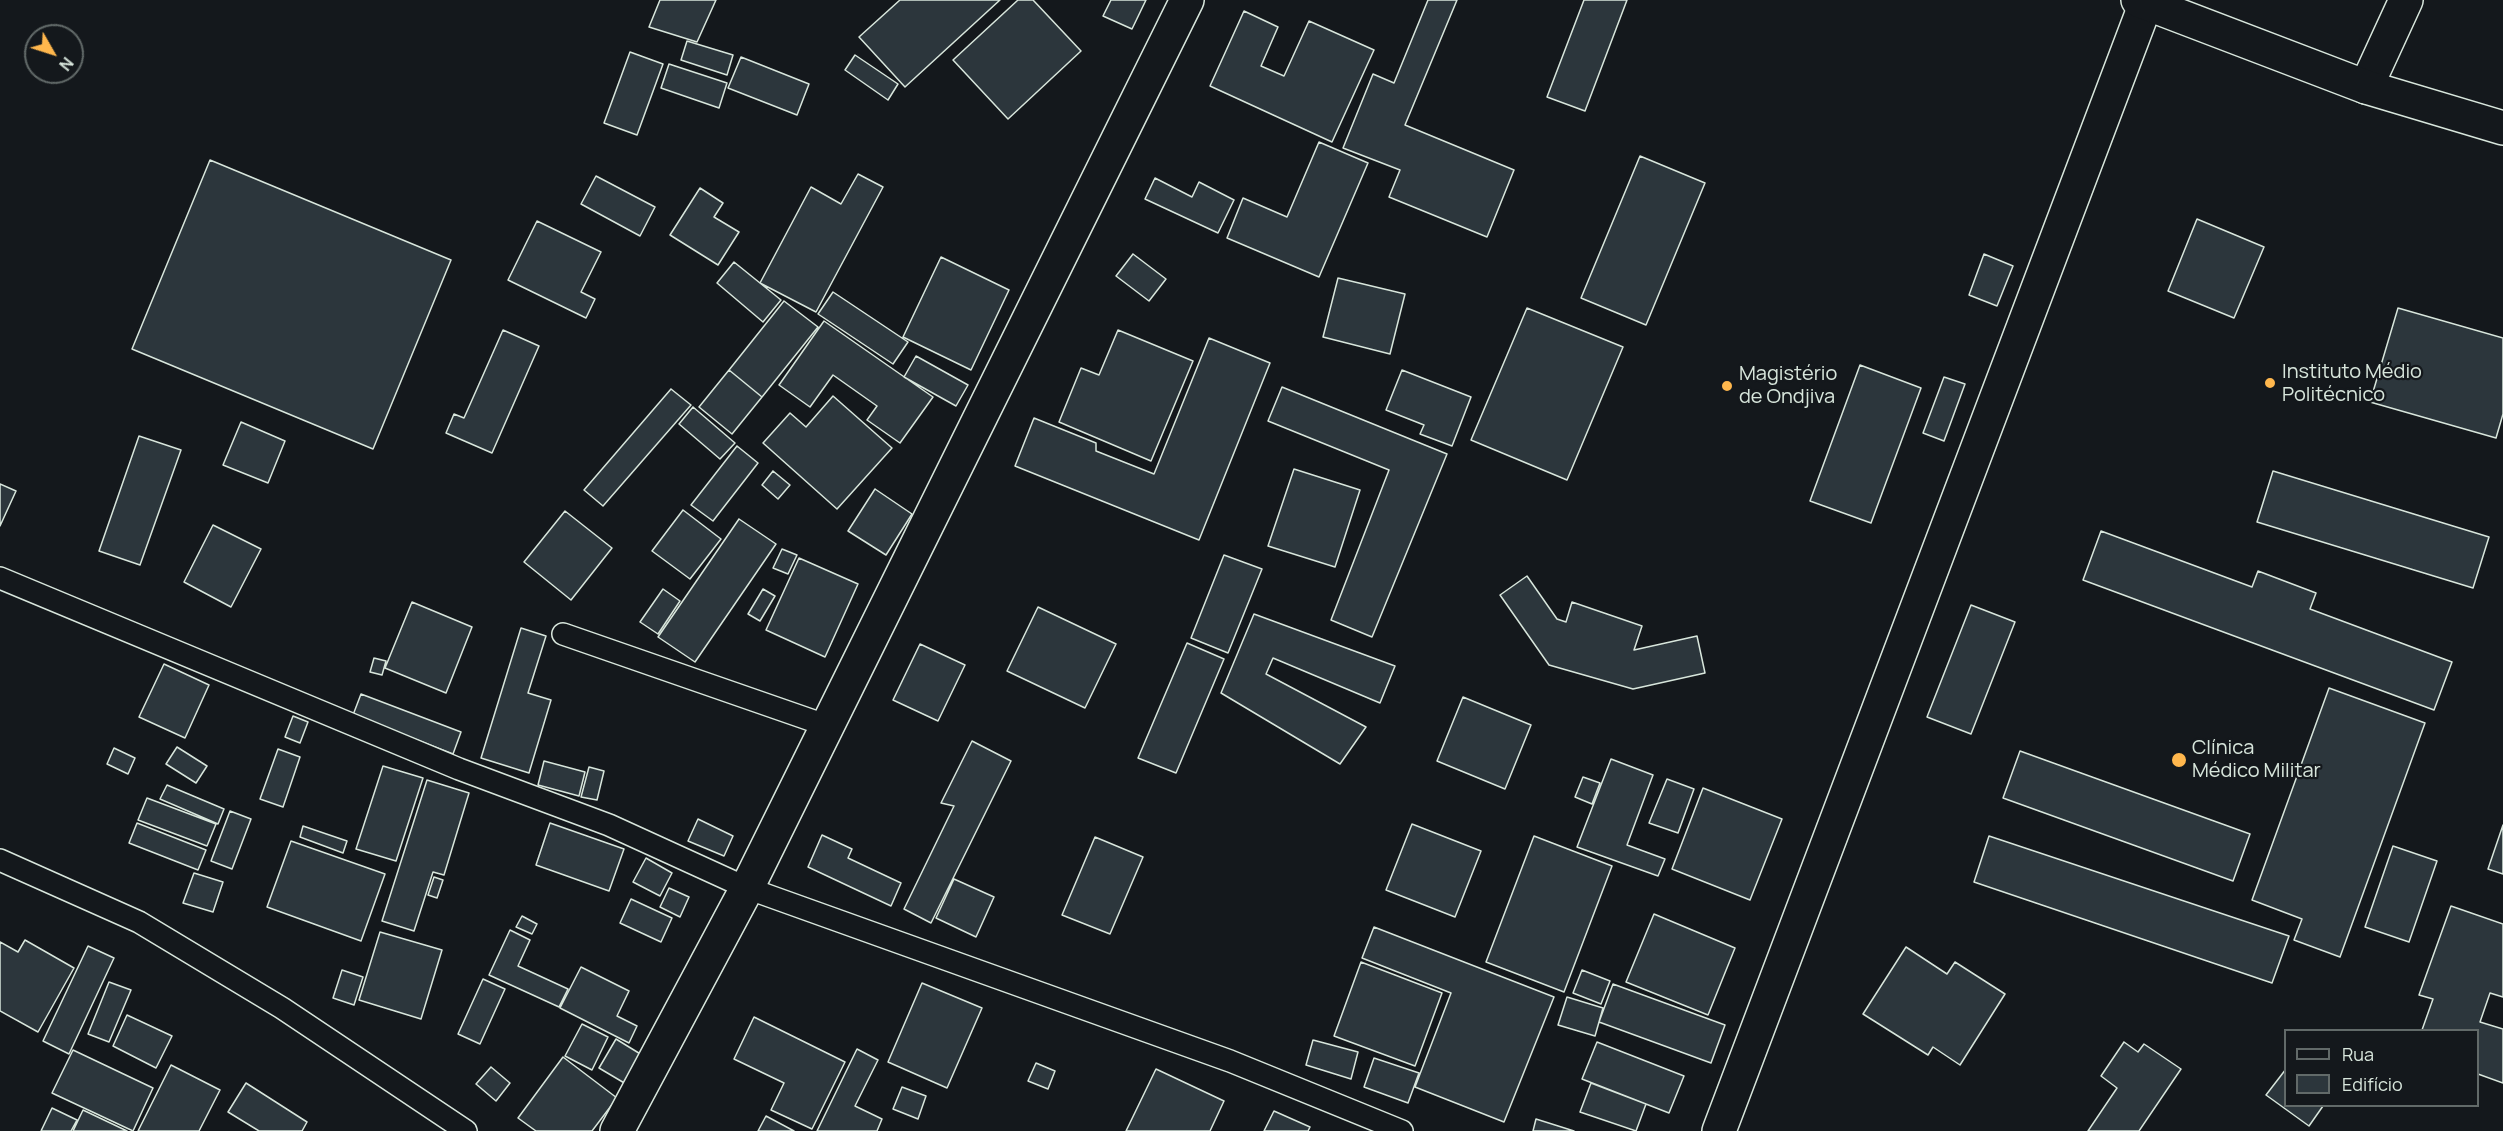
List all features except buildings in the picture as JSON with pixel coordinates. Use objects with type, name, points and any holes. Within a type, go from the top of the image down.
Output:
[{"type":"street","points":[[616,1131],[747,888],[1187,0]]},
{"type":"street","points":[[2366,87],[2406,0]]},
{"type":"street","points":[[1719,1131],[2142,2],[2366,87],[2503,128]]},
{"type":"lane","points":[[0,578],[459,769],[609,825],[747,888],[1230,1061],[1402,1131]]},
{"type":"lane","points":[[563,634],[828,726]]},
{"type":"lane","points":[[0,860],[138,922],[282,1008],[466,1131]]},
{"type":"place","name":"Instituto Médio Politécnico","points":[[2270,383]]},
{"type":"place","name":"Magistério de Ondjiva","points":[[1727,386]]},
{"type":"place","name":"Clínica Médico Militar","points":[[2179,760]]}]
